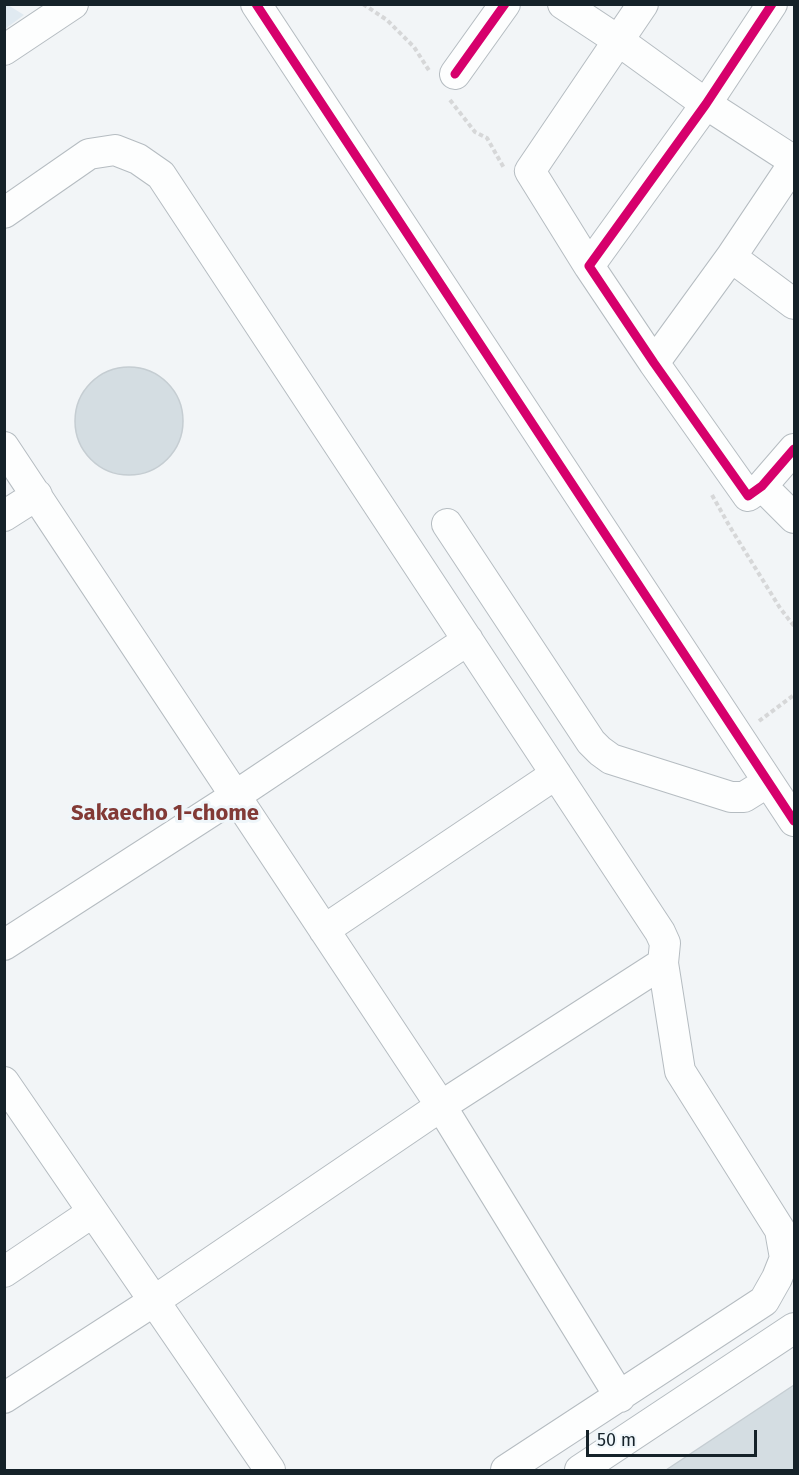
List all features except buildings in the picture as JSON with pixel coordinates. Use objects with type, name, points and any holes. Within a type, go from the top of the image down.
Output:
[{"type":"street","points":[[4,50],[73,4]]},
{"type":"street","points":[[256,4],[795,821]]},
{"type":"street","points":[[455,74],[505,4]]},
{"type":"street","points":[[563,4],[706,104],[795,162],[731,257],[654,363]]},
{"type":"street","points":[[643,4],[530,171],[589,266],[654,363],[748,496],[762,486],[793,453]]},
{"type":"street","points":[[589,266],[706,104],[772,4]]},
{"type":"street","points":[[4,213],[89,154],[115,150],[138,159],[161,175],[660,932],[665,943],[663,963],[680,1071],[780,1230],[785,1258],[764,1301],[506,1470]]},
{"type":"street","points":[[731,257],[795,304]]},
{"type":"street","points":[[4,447],[441,1106],[620,1397]]},
{"type":"street","points":[[762,486],[795,518]]},
{"type":"street","points":[[4,516],[37,495]]},
{"type":"street","points":[[447,524],[591,742],[600,751],[611,759],[731,797],[744,797],[768,782]]},
{"type":"street","points":[[4,945],[235,796],[468,640]]},
{"type":"street","points":[[324,930],[556,774]]},
{"type":"street","points":[[4,1398],[154,1301],[441,1106],[663,963]]},
{"type":"street","points":[[4,1082],[270,1470]]},
{"type":"street","points":[[4,1272],[93,1212]]},
{"type":"street","points":[[580,1470],[795,1328]]},
{"type":"path","points":[[738,737],[795,695]]},
{"type":"shaded area","points":[[5,4],[24,15],[5,29]]},
{"type":"cycle path","points":[[256,4],[794,821]]},
{"type":"cycle path","points":[[455,74],[505,4]]},
{"type":"cycle path","points":[[772,4],[706,104],[589,266],[748,496],[762,486],[794,449]]},
{"type":"district","name":"Sakaecho 1-chome","points":[[165,814]]}]
